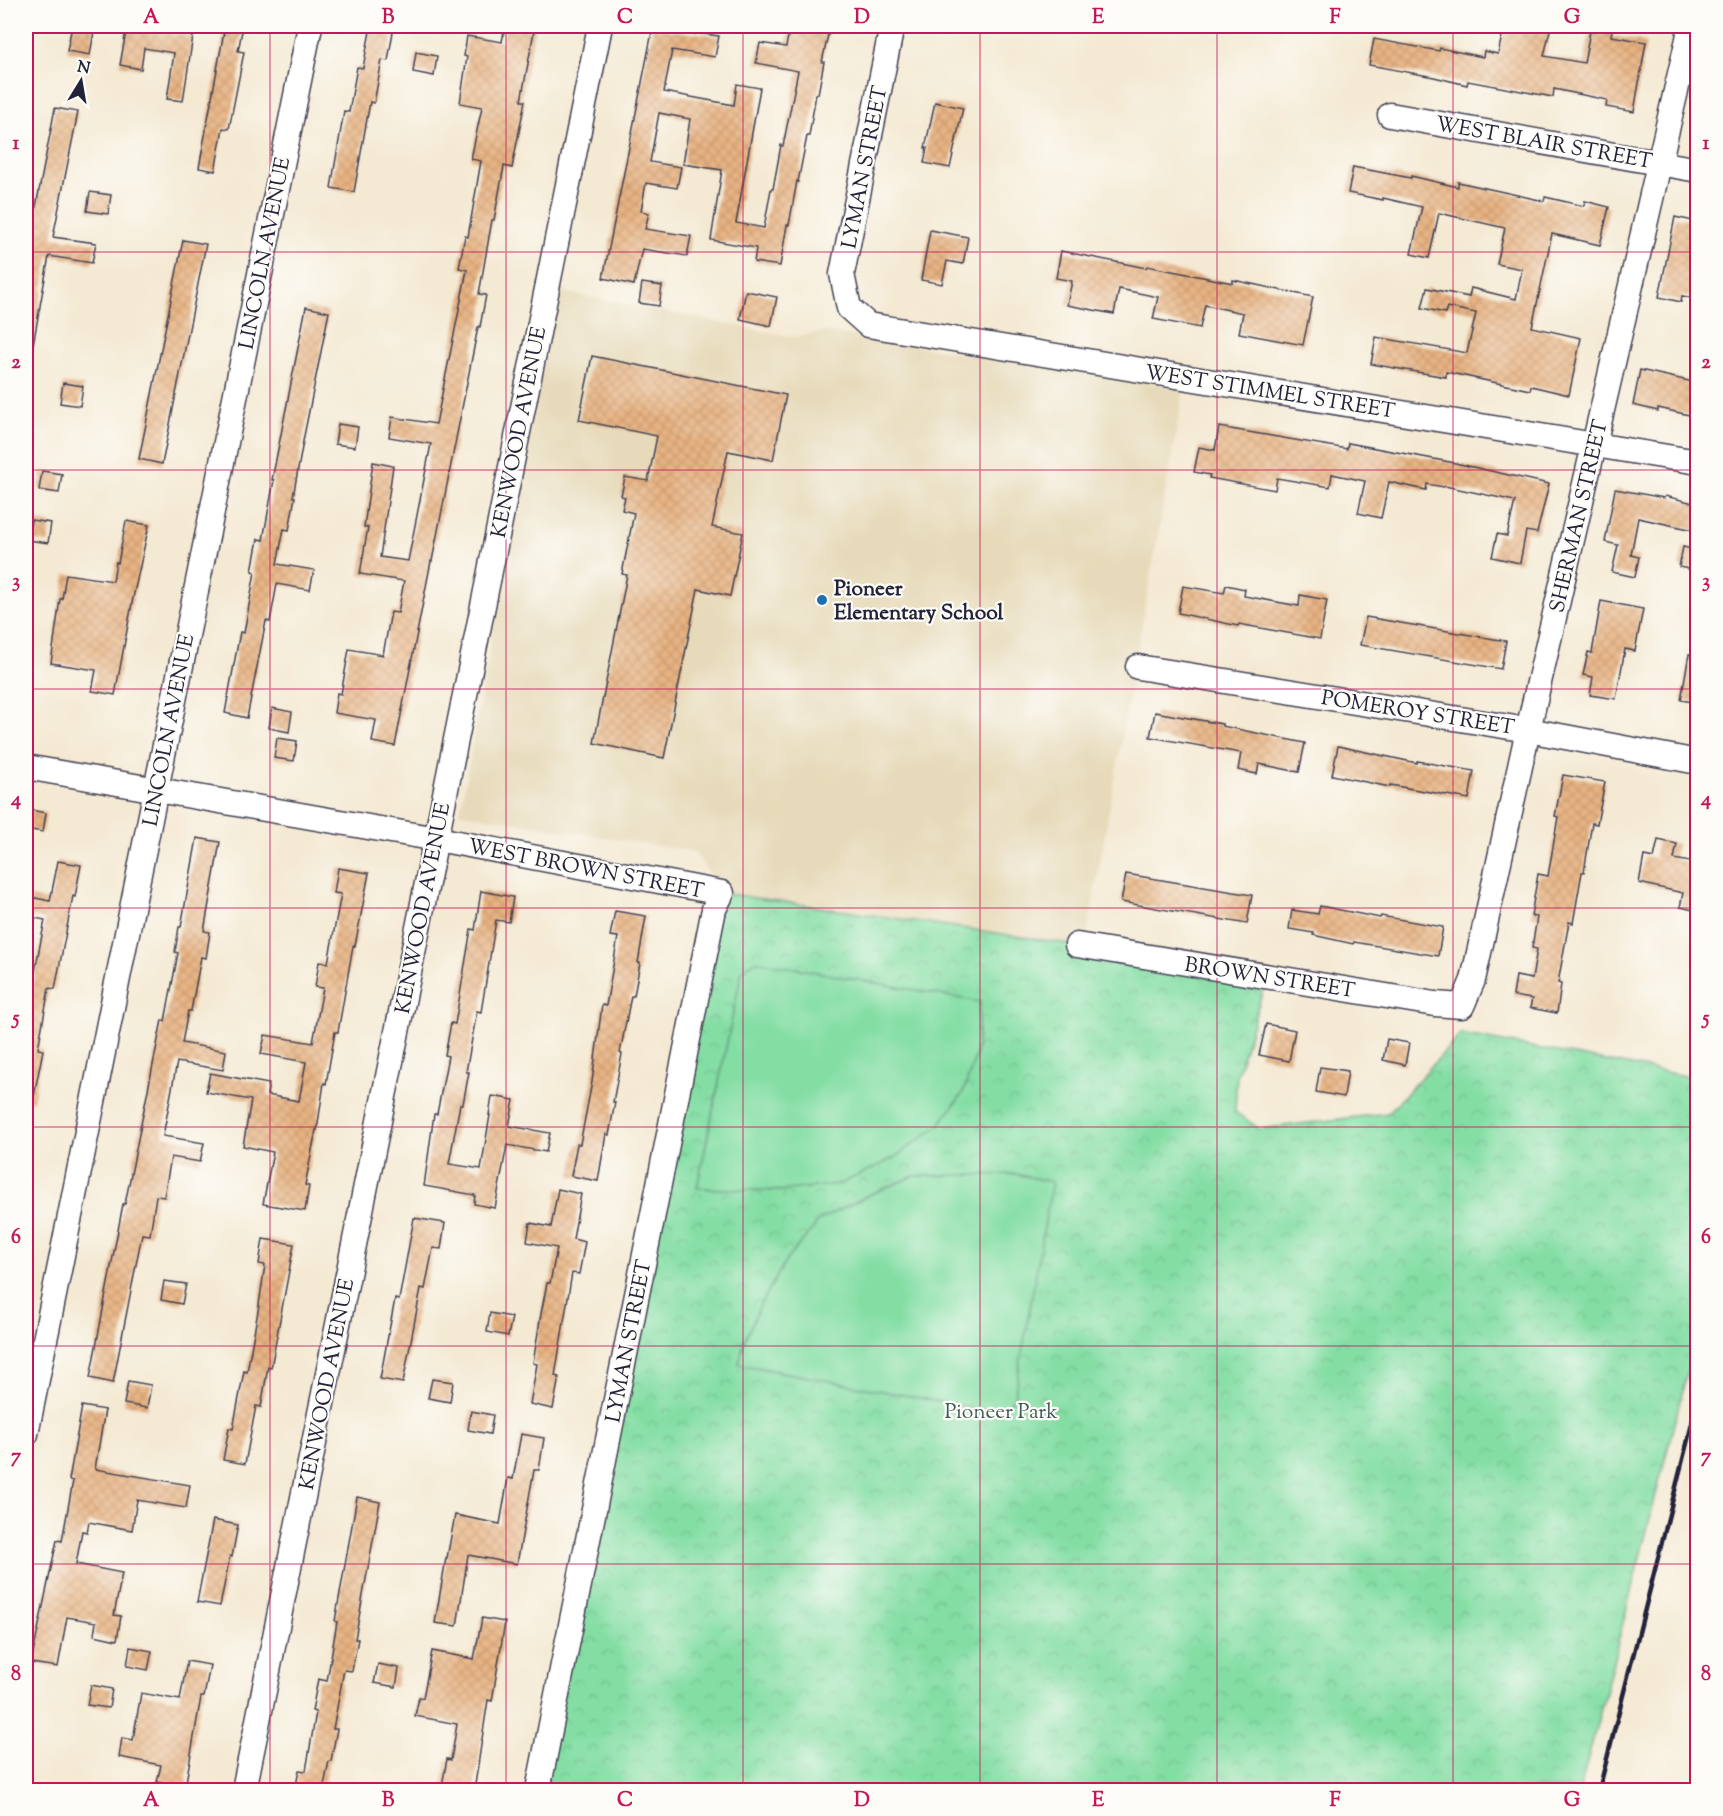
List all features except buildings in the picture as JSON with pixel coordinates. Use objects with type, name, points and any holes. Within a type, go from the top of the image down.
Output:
[{"type":"street","name":"LINCOLN AVENUE","points":[[26,1434],[310,26]]},
{"type":"street","name":"KENWOOD AVENUE","points":[[244,1791],[600,26]]},
{"type":"street","name":"LYMAN STREET","points":[[849,308],[842,274],[892,26]]},
{"type":"street","name":"SHERMAN STREET","points":[[1462,1006],[1473,980],[1528,730],[1691,26]]},
{"type":"street","name":"WEST BLAIR STREET","points":[[1390,115],[1698,170]]},
{"type":"street","name":"WEST STIMMEL STREET","points":[[849,308],[868,325],[1698,462]]},
{"type":"street","name":"POMEROY STREET","points":[[1138,667],[1528,730],[1698,762]]},
{"type":"street","name":"WEST BROWN STREET","points":[[26,767],[436,839],[722,893]]},
{"type":"street","name":"LYMAN STREET","points":[[538,1791],[714,909],[722,893]]},
{"type":"street","name":"BROWN STREET","points":[[1077,945],[1435,1004],[1462,1006]]},
{"type":"shaded area","name":"Pioneer Elementary School","points":[[553,290],[794,337],[825,332],[1184,388],[1085,946],[722,893],[695,852],[460,813]]},
{"type":"green space","name":"Pioneer Park","points":[[722,893],[1077,945],[1267,977],[1237,1075],[1235,1112],[1260,1129],[1388,1113],[1461,1034],[1697,1078],[1697,1335],[1580,1790],[538,1790]]},
{"type":"green space","points":[[756,961],[980,1002],[976,1054],[963,1093],[939,1125],[894,1158],[840,1184],[779,1191],[697,1188],[742,970]]},
{"type":"green space","points":[[1016,1174],[1052,1182],[1014,1398],[999,1413],[739,1364],[744,1342],[761,1303],[787,1259],[821,1219],[914,1176]]},
{"type":"railway","points":[[1599,1790],[1698,1400]]},
{"type":"place","name":"Pioneer Elementary School","points":[[822,600]]}]
